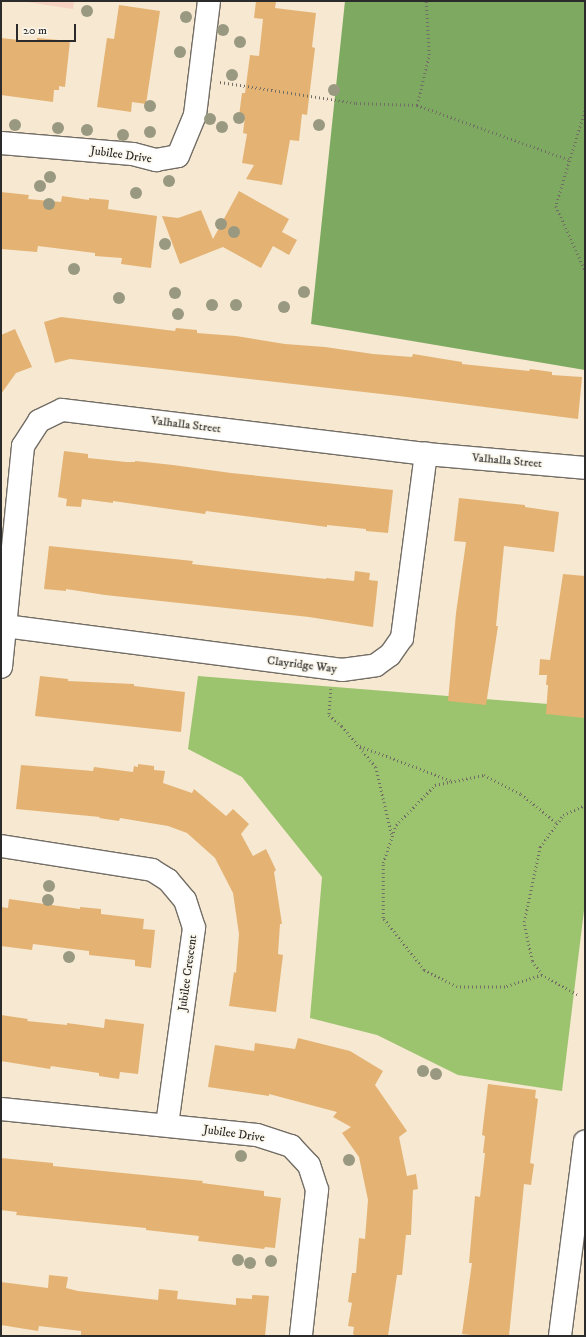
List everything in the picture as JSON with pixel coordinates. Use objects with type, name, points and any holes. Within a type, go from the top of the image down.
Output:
[{"type":"street","name":"Jubilee Drive","points":[[1,143],[132,154],[156,160],[178,156],[195,115],[209,1]]},
{"type":"street","name":"Valhalla Street","points":[[1,667],[23,446],[39,421],[62,410],[426,454],[585,468]]},
{"type":"street","name":"Clayridge Way","points":[[5,626],[342,670],[376,664],[390,655],[402,638],[426,454]]},
{"type":"street","points":[[553,465],[585,479]]},
{"type":"street","name":"Jubilee Crescent","points":[[1,846],[152,870],[168,880],[185,900],[194,928],[167,1125]]},
{"type":"street","name":"Jubilee Drive","points":[[1,1109],[257,1134],[291,1146],[309,1165],[317,1190],[300,1336]]},
{"type":"street","points":[[560,1336],[584,1154]]},
{"type":"path","points":[[417,105],[430,55],[426,1]]},
{"type":"path","points":[[218,82],[356,103],[417,105],[570,160]]},
{"type":"path","points":[[585,111],[556,206],[585,270]]},
{"type":"path","points":[[333,669],[329,715],[359,746],[376,767],[392,837]]},
{"type":"path","points":[[359,746],[453,782]]},
{"type":"path","points":[[542,975],[505,987],[457,987],[424,970],[383,918],[383,863],[396,825],[436,785],[484,775],[521,794],[557,823]]},
{"type":"path","points":[[576,995],[542,975],[532,961],[524,922],[540,847],[562,815],[585,805]]},
{"type":"shaded area","points":[[20,1],[74,1],[73,9]]},
{"type":"green space","points":[[345,1],[585,1],[585,370],[311,324]]},
{"type":"green space","points":[[198,676],[585,707],[585,902],[562,1091],[458,1075],[377,1035],[310,1018],[322,877],[242,777],[188,749]]},
{"type":"building","points":[[256,1],[276,2],[275,8],[316,13],[312,47],[315,48],[307,115],[302,114],[299,141],[290,140],[282,185],[246,179],[254,165],[242,163],[247,134],[243,133],[245,116],[239,116],[242,93],[245,93],[250,55],[259,56],[263,19],[254,18]]},
{"type":"building","points":[[119,5],[160,11],[146,104],[132,102],[131,112],[97,107],[107,38],[114,39]]},
{"type":"building","points":[[1,38],[37,42],[37,38],[70,41],[65,87],[59,86],[59,90],[54,90],[53,102],[1,95]]},
{"type":"building","points":[[239,191],[289,219],[282,232],[297,240],[289,255],[273,246],[261,268],[223,247],[180,264],[162,216],[178,218],[201,210],[213,239]]},
{"type":"building","points":[[1,192],[29,195],[28,199],[61,202],[62,196],[89,200],[89,198],[109,200],[108,209],[157,216],[151,268],[121,264],[122,258],[95,256],[95,253],[38,246],[37,252],[1,249]]},
{"type":"building","points":[[61,317],[175,331],[176,328],[197,330],[197,333],[236,336],[285,344],[325,347],[373,354],[412,357],[413,354],[462,362],[462,364],[529,371],[530,369],[552,372],[552,375],[582,377],[578,419],[399,396],[70,359],[55,363],[44,322]]},
{"type":"building","points":[[15,329],[32,367],[16,373],[1,394],[1,335]]},
{"type":"building","points":[[64,451],[88,454],[88,458],[126,462],[135,461],[231,473],[393,490],[388,533],[327,525],[327,527],[206,511],[205,514],[113,501],[113,503],[82,499],[81,507],[66,506],[67,499],[58,497]]},
{"type":"building","points":[[459,498],[525,505],[525,507],[559,512],[554,552],[504,546],[496,626],[498,626],[486,705],[448,701],[456,613],[466,542],[454,541]]},
{"type":"building","points":[[49,546],[193,561],[192,564],[326,579],[354,581],[355,571],[370,573],[369,580],[378,581],[373,627],[309,617],[105,595],[66,589],[66,591],[44,589]]},
{"type":"building","points":[[563,574],[585,576],[585,718],[546,714],[548,685],[546,685],[547,675],[539,675],[540,659],[550,660]]},
{"type":"building","points":[[40,676],[68,679],[68,681],[134,684],[134,686],[185,692],[181,732],[35,716]]},
{"type":"building","points":[[138,764],[154,766],[154,770],[165,771],[163,783],[192,793],[194,789],[226,816],[233,809],[249,824],[241,834],[253,856],[266,849],[276,870],[274,872],[282,924],[280,924],[278,954],[283,955],[276,1012],[229,1006],[234,972],[236,973],[239,934],[233,893],[215,858],[187,833],[168,826],[120,818],[119,821],[99,818],[100,817],[16,809],[21,765],[93,771],[94,767],[133,772],[134,766],[138,767]]},
{"type":"building","points":[[9,899],[80,909],[80,907],[101,909],[101,914],[144,919],[143,929],[155,930],[151,968],[135,966],[135,960],[89,955],[89,951],[33,944],[32,950],[1,946],[1,907],[8,908]]},
{"type":"building","points":[[1,1015],[28,1019],[27,1021],[67,1025],[67,1023],[104,1028],[105,1019],[144,1024],[138,1074],[120,1072],[119,1079],[99,1076],[99,1073],[51,1066],[50,1069],[1,1061]]},
{"type":"building","points":[[298,1038],[350,1051],[383,1071],[375,1085],[407,1131],[399,1137],[407,1176],[416,1174],[418,1189],[413,1190],[411,1235],[406,1235],[402,1275],[397,1275],[388,1336],[356,1336],[353,1334],[354,1327],[348,1326],[352,1303],[348,1302],[352,1273],[356,1273],[359,1238],[365,1239],[368,1200],[359,1157],[342,1133],[351,1127],[333,1117],[337,1112],[269,1094],[269,1096],[208,1087],[215,1045],[254,1051],[255,1043],[295,1049]]},
{"type":"building","points":[[488,1084],[536,1090],[535,1098],[538,1099],[530,1163],[534,1164],[531,1185],[524,1184],[509,1336],[479,1336],[462,1334],[472,1263],[469,1263],[475,1196],[480,1197],[485,1153],[483,1153],[485,1136],[482,1135]]},
{"type":"building","points":[[1,1158],[53,1163],[53,1166],[203,1181],[202,1183],[264,1191],[264,1196],[281,1198],[275,1248],[265,1247],[264,1249],[198,1241],[199,1236],[146,1230],[146,1228],[16,1215],[17,1212],[1,1210]]},
{"type":"building","points":[[49,1275],[68,1277],[66,1288],[78,1291],[158,1300],[159,1289],[178,1291],[177,1299],[236,1305],[236,1298],[252,1299],[252,1295],[269,1296],[265,1336],[89,1336],[81,1335],[81,1331],[39,1326],[38,1331],[1,1325],[1,1282],[48,1288]]}]
